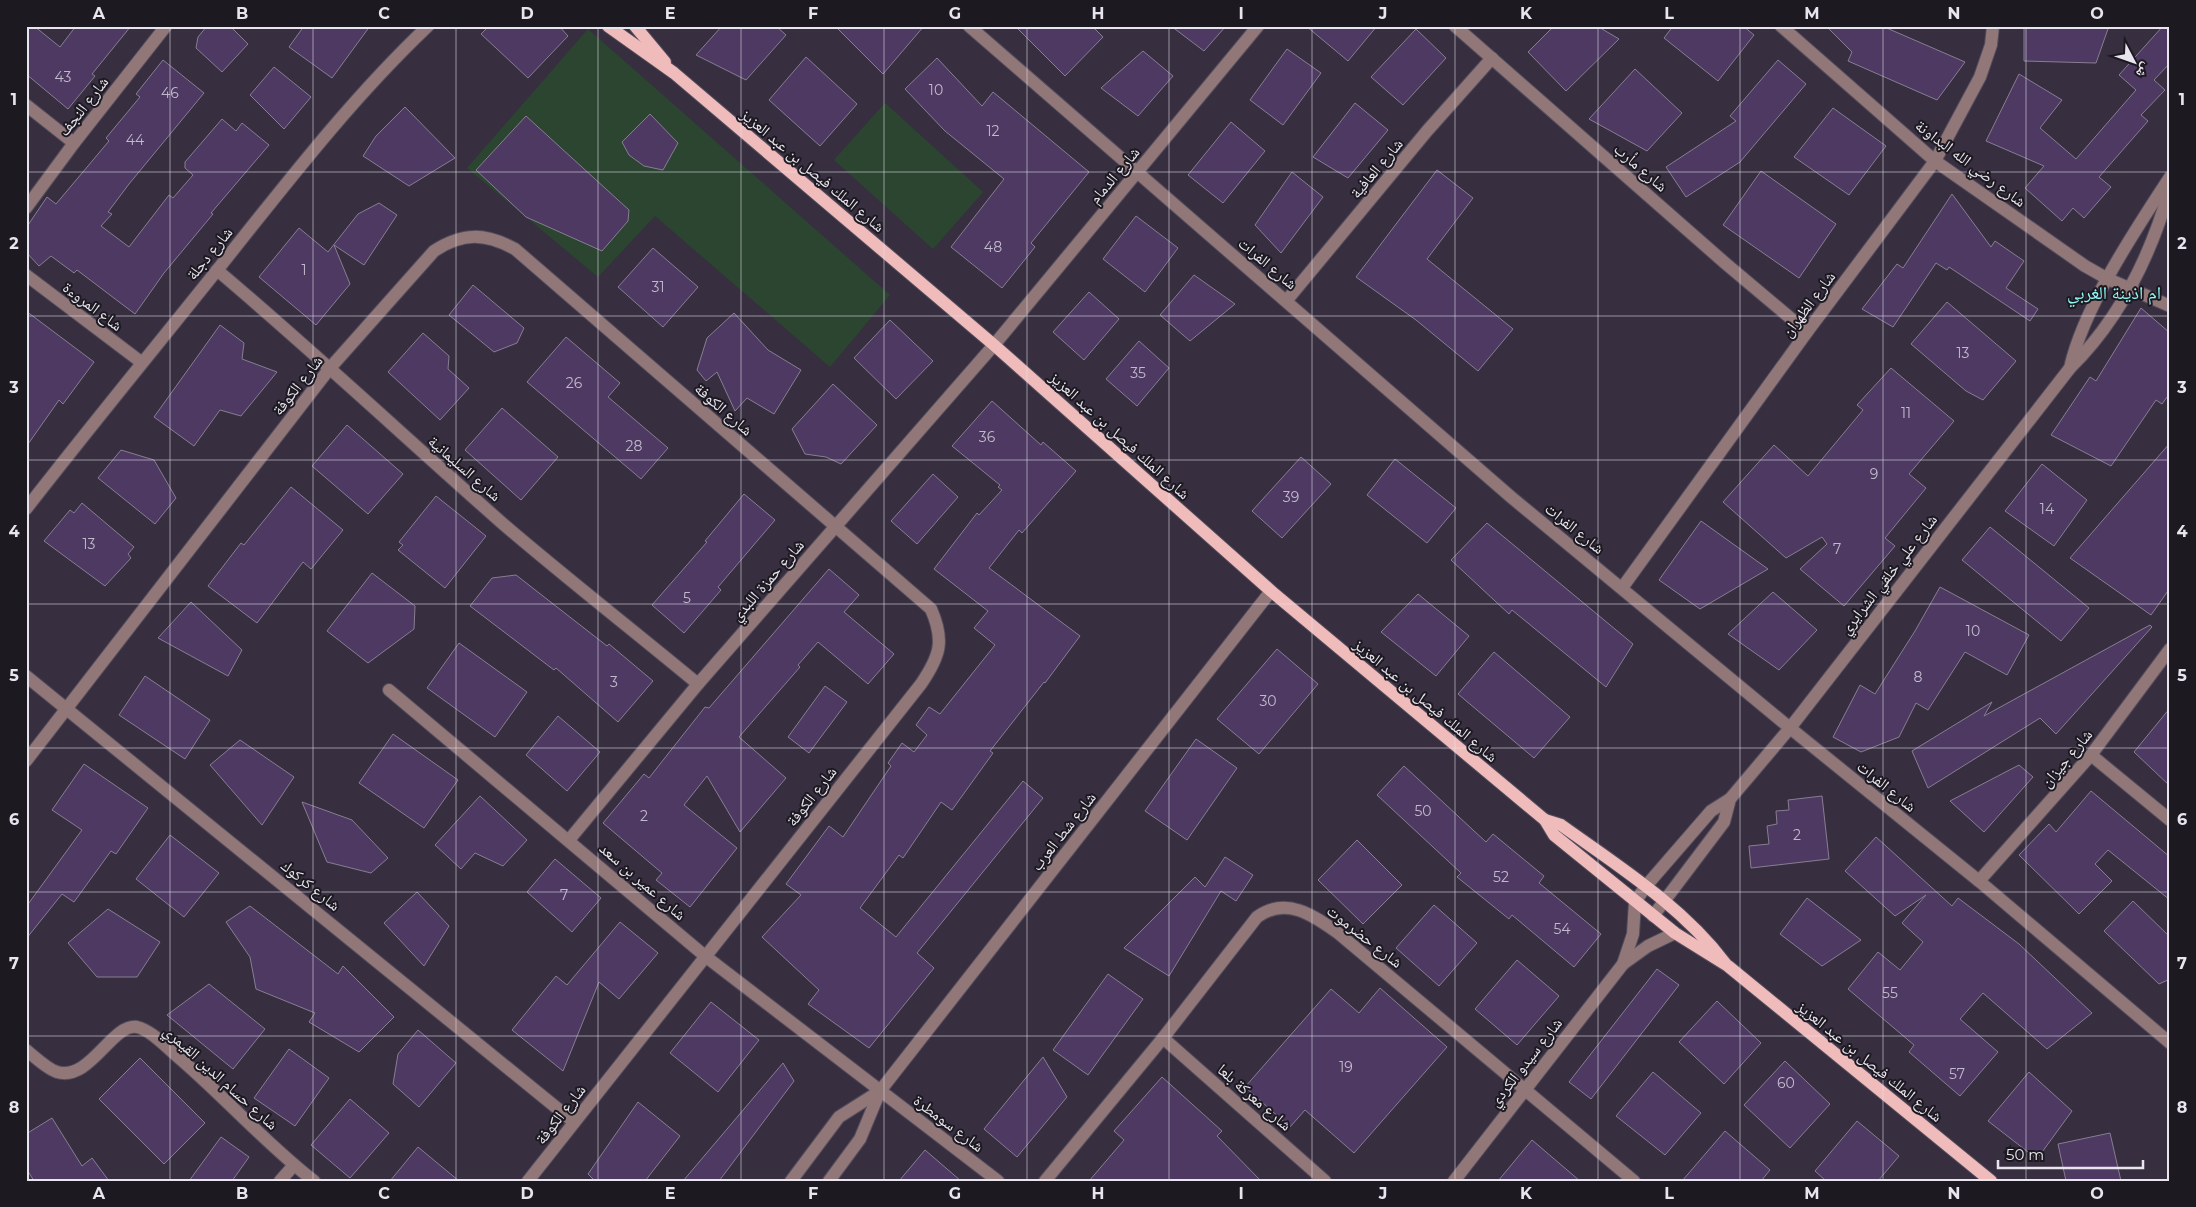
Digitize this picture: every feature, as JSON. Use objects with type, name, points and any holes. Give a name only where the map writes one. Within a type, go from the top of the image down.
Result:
[{"type":"main road","name":"شارع الملك فيصل بن عبد العزيز","points":[[608,26],[674,73],[994,345],[1271,591],[1545,820],[1554,835],[1652,916],[1675,933],[1728,966],[1991,1181]]},
{"type":"main road","name":"شارع الملك فيصل بن عبد العزيز","points":[[635,26],[674,73]]},
{"type":"main road","name":"شارع الملك فيصل بن عبد العزيز","points":[[1545,820],[1561,824],[1646,886],[1712,946],[1728,966]]},
{"type":"street","name":"شارع دجلة","points":[[26,509],[141,362],[333,127],[371,84],[428,26]]},
{"type":"street","name":"شارع الفرات","points":[[969,26],[1137,173],[1287,300],[1511,497],[1790,728],[1979,881],[2170,1043]]},
{"type":"street","name":"شارع الدمام","points":[[994,345],[1258,26]]},
{"type":"street","name":"شارع مأرب","points":[[1455,26],[1725,263],[1807,332]]},
{"type":"street","name":"شارع رضي الله البداونة","points":[[1782,26],[1935,161],[2056,246],[2108,279],[2170,306]]},
{"type":"street","name":"شارع الظهران","points":[[1622,588],[1807,332],[1935,161],[1980,77],[1991,45],[1993,26]]},
{"type":"street","name":"شارع النجف","points":[[26,208],[163,28]]},
{"type":"street","name":"شارع العافية","points":[[1287,300],[1427,131],[1492,58]]},
{"type":"street","points":[[26,104],[74,144]]},
{"type":"street","name":"شارع علي خلقي الشرايري","points":[[2070,368],[2075,346],[2108,279],[2170,177]]},
{"type":"street","name":"شارع علي خلقي الشرايري","points":[[1635,902],[1646,886],[1710,811],[1730,799],[1790,728],[2070,368],[2097,338],[2130,289],[2155,238],[2170,188]]},
{"type":"street","name":"شارع الكوفة","points":[[26,761],[330,368],[434,252],[446,243],[462,238],[484,237],[497,239],[515,249],[931,609],[939,626],[940,643],[933,666],[921,684],[528,1181]]},
{"type":"street","name":"شارع السليمانية","points":[[217,270],[330,368],[505,525],[698,684]]},
{"type":"street","name":"شاع المروءة","points":[[26,275],[141,362]]},
{"type":"street","name":"شارع حمزة اللبدي","points":[[570,840],[698,684],[994,345]]},
{"type":"street","name":"شارع شط العرب","points":[[829,1181],[860,1139],[880,1091],[1271,591]]},
{"type":"street","name":"شارع جيزان","points":[[1979,881],[2091,755],[2170,649]]},
{"type":"street","name":"شارع كركوك","points":[[26,676],[574,1122]]},
{"type":"street","name":"شارع عمير بن سعد","points":[[389,690],[570,840],[705,956],[880,1091]]},
{"type":"street","points":[[2091,755],[2170,820]]},
{"type":"street","name":"شارع علي خلقي الشرايري","points":[[1652,916],[1724,822],[1730,799]]},
{"type":"street","name":"شارع سيدو الكردي","points":[[1623,964],[1632,934],[1635,902]]},
{"type":"street","name":"شارع حضرموت","points":[[1045,1181],[1163,1038],[1257,917],[1272,909],[1291,908],[1317,918],[1338,933],[1634,1181]]},
{"type":"street","name":"شارع سيدو الكردي","points":[[1454,1181],[1623,964],[1648,946],[1675,933]]},
{"type":"street","name":"شارع حسام الدين القيمري","points":[[26,1050],[58,1072],[71,1072],[84,1066],[128,1028],[138,1027],[157,1039],[191,1068],[314,1181]]},
{"type":"street","name":"شارع معركة بلعا","points":[[1163,1038],[1325,1181]]},
{"type":"street","name":"شارع شط العرب","points":[[791,1181],[839,1117],[880,1091]]},
{"type":"street","name":"شارع سومطرة","points":[[880,1091],[998,1181]]},
{"type":"street","points":[[280,1181],[294,1164]]},
{"type":"green space","points":[[588,29],[890,295],[830,367],[655,216],[598,277],[467,168]]},
{"type":"green space","points":[[885,103],[983,192],[933,249],[834,160]]},
{"type":"building","points":[[26,26],[34,26],[60,47],[76,26],[131,26],[92,74],[95,76],[68,109],[26,74]]},
{"type":"building","points":[[207,26],[230,26],[248,44],[222,72],[196,48],[198,37]]},
{"type":"building","points":[[304,26],[370,26],[332,78],[289,47]]},
{"type":"building","points":[[489,26],[559,26],[568,36],[528,78],[481,34]]},
{"type":"building","points":[[722,26],[776,26],[786,35],[746,80],[696,55]]},
{"type":"building","points":[[835,26],[924,26],[883,74]]},
{"type":"building","points":[[1015,26],[1092,26],[1103,37],[1065,76]]},
{"type":"building","points":[[1171,26],[1226,26],[1204,51]]},
{"type":"building","points":[[1306,26],[1377,26],[1348,61]]},
{"type":"building","points":[[1554,26],[1597,26],[1619,39],[1566,91],[1528,52]]},
{"type":"building","points":[[1673,26],[1743,26],[1754,35],[1718,81],[1664,38]]},
{"type":"building","points":[[1826,26],[1882,26],[1965,62],[1937,100],[1848,61],[1852,52]]},
{"type":"building","points":[[2024,26],[2109,26],[2096,63],[2024,61]]},
{"type":"building","points":[[2163,26],[2170,26],[2170,63],[2154,80],[2165,90],[2141,115],[2148,121],[2099,177],[2111,187],[2084,218],[2073,208],[2062,221],[2025,188],[2044,166],[1986,141],[2019,74],[2062,100],[2040,128],[2076,159],[2136,90],[2119,75]]},
{"type":"building","points":[[1416,29],[1446,58],[1403,105],[1371,77]]},
{"type":"building","points":[[1287,49],[1321,73],[1283,125],[1250,100]]},
{"type":"building","points":[[1143,51],[1173,76],[1138,116],[1101,88]]},
{"type":"building","points":[[806,57],[857,104],[820,146],[769,100]]},
{"type":"building","points":[[937,58],[982,106],[993,92],[1089,172],[1031,243],[1035,247],[1002,288],[951,247],[1004,179],[945,131],[905,89]]},
{"type":"building","points":[[163,60],[204,93],[129,184],[108,212],[112,214],[101,226],[129,247],[169,195],[173,198],[193,175],[185,168],[185,162],[222,119],[236,131],[242,123],[269,145],[211,213],[213,214],[164,273],[135,314],[77,270],[74,273],[51,256],[39,266],[26,252],[26,228],[47,197],[56,204],[109,141],[106,138],[140,97],[136,94]]},
{"type":"building","points":[[1778,60],[1806,84],[1740,162],[1686,197],[1666,167],[1736,121],[1730,116]]},
{"type":"building","points":[[274,67],[311,97],[284,129],[250,95]]},
{"type":"building","points":[[1635,69],[1682,113],[1647,151],[1589,119]]},
{"type":"building","points":[[1355,103],[1388,130],[1348,178],[1313,157]]},
{"type":"building","points":[[405,107],[455,158],[409,186],[363,156],[376,136]]},
{"type":"building","points":[[1833,108],[1886,146],[1849,195],[1794,157]]},
{"type":"building","points":[[650,114],[678,143],[663,170],[644,166],[629,155],[622,142]]},
{"type":"building","points":[[526,116],[629,210],[628,221],[602,251],[526,217],[476,170]]},
{"type":"building","points":[[1231,122],[1265,151],[1223,203],[1188,175]]},
{"type":"building","points":[[1437,170],[1473,198],[1427,259],[1513,329],[1478,371],[1416,320],[1356,277]]},
{"type":"building","points":[[1761,171],[1836,224],[1799,278],[1723,225]]},
{"type":"building","points":[[1292,172],[1323,197],[1281,253],[1255,225]]},
{"type":"building","points":[[1952,194],[1991,247],[1995,241],[2024,261],[2006,288],[2038,309],[2030,321],[1949,267],[1947,270],[1936,263],[1893,327],[1862,309],[1897,264],[1903,268]]},
{"type":"building","points":[[379,203],[397,215],[364,265],[334,245],[350,284],[316,325],[259,277],[299,228],[328,252],[358,214]]},
{"type":"building","points":[[1136,216],[1178,248],[1145,292],[1103,259]]},
{"type":"building","points":[[653,248],[698,287],[663,327],[618,287]]},
{"type":"building","points":[[1194,275],[1235,304],[1190,341],[1160,315]]},
{"type":"building","points":[[473,285],[524,328],[517,343],[494,352],[449,315]]},
{"type":"building","points":[[1089,292],[1119,319],[1084,360],[1053,332]]},
{"type":"building","points":[[1947,302],[2016,361],[1983,400],[1966,391],[1911,344]]},
{"type":"building","points":[[2141,308],[2170,333],[2170,393],[2162,404],[2156,400],[2111,466],[2051,435],[2090,377],[2096,381]]},
{"type":"building","points":[[26,311],[94,362],[63,404],[59,400],[26,447]]},
{"type":"building","points":[[734,313],[768,350],[801,370],[774,414],[747,398],[735,411],[717,372],[706,381],[697,370],[707,338]]},
{"type":"building","points":[[890,320],[933,361],[896,399],[854,358]]},
{"type":"building","points":[[220,325],[244,343],[242,359],[277,372],[241,416],[220,410],[194,446],[154,417]]},
{"type":"building","points":[[423,333],[449,356],[448,369],[469,388],[440,420],[388,372]]},
{"type":"building","points":[[566,337],[620,383],[608,397],[668,448],[641,479],[527,382]]},
{"type":"building","points":[[1139,341],[1169,368],[1137,406],[1106,379]]},
{"type":"building","points":[[1891,368],[1954,421],[1909,474],[1926,488],[1885,538],[1895,546],[1844,606],[1800,569],[1827,544],[1822,537],[1786,558],[1723,502],[1774,445],[1808,476],[1863,410],[1857,405]]},
{"type":"building","points":[[833,384],[877,425],[841,464],[826,457],[805,454],[792,429]]},
{"type":"building","points":[[992,401],[1041,445],[1043,442],[1076,471],[1022,533],[1019,530],[989,568],[1080,636],[990,751],[993,753],[952,810],[941,802],[903,858],[899,855],[860,908],[896,937],[1023,781],[1043,798],[917,953],[934,968],[869,1048],[808,1004],[819,990],[762,937],[801,895],[786,884],[829,826],[843,837],[891,766],[888,763],[902,743],[914,752],[927,735],[916,725],[929,707],[940,714],[995,645],[974,628],[988,611],[934,569],[977,513],[979,515],[1002,490],[998,487],[1000,485],[952,446]]},
{"type":"building","points":[[502,408],[558,457],[521,500],[465,450]]},
{"type":"building","points":[[347,425],[403,474],[368,514],[312,466]]},
{"type":"building","points":[[2170,443],[2170,588],[2151,615],[2070,558]]},
{"type":"building","points":[[121,450],[154,460],[176,498],[155,524],[98,478]]},
{"type":"building","points":[[1301,457],[1331,484],[1282,538],[1252,511]]},
{"type":"building","points":[[1395,459],[1456,508],[1427,543],[1367,495]]},
{"type":"building","points":[[2042,464],[2087,500],[2054,546],[2005,511]]},
{"type":"building","points":[[933,474],[958,497],[917,544],[891,521]]},
{"type":"building","points":[[291,487],[343,530],[311,569],[303,562],[257,623],[208,586],[241,543],[244,545]]},
{"type":"building","points":[[744,494],[775,520],[718,587],[721,590],[684,633],[652,605],[707,542],[705,541]]},
{"type":"building","points":[[436,496],[486,536],[445,588],[398,550],[403,545],[399,542]]},
{"type":"building","points":[[82,503],[134,547],[128,554],[131,558],[105,586],[44,541],[70,510],[74,513]]},
{"type":"building","points":[[1701,521],[1768,569],[1700,609],[1659,580]]},
{"type":"building","points":[[1487,523],[1633,644],[1606,687],[1512,610],[1509,614],[1451,560]]},
{"type":"building","points":[[1990,527],[2089,608],[2061,641],[1962,560]]},
{"type":"building","points":[[829,569],[859,595],[844,612],[894,654],[868,684],[818,642],[798,665],[800,667],[739,737],[786,778],[740,832],[707,776],[684,805],[737,848],[690,907],[656,880],[662,873],[603,823],[644,774],[649,778],[705,707],[709,708]]},
{"type":"building","points":[[372,573],[415,606],[414,629],[368,663],[327,631]]},
{"type":"building","points":[[516,575],[607,646],[609,644],[653,681],[618,722],[556,668],[554,670],[470,606],[492,578]]},
{"type":"building","points":[[1940,587],[2029,635],[2007,675],[1965,652],[1928,710],[1916,703],[1899,737],[1861,752],[1833,737],[1860,685],[1875,694]]},
{"type":"building","points":[[1773,592],[1817,630],[1779,670],[1728,634]]},
{"type":"building","points":[[1418,594],[1469,636],[1436,676],[1381,632]]},
{"type":"building","points":[[191,602],[242,650],[228,676],[158,638]]},
{"type":"building","points":[[2150,625],[2152,627],[2056,734],[2040,718],[1928,788],[1912,751],[1992,702],[1984,716]]},
{"type":"building","points":[[459,643],[527,692],[495,737],[427,688]]},
{"type":"building","points":[[1277,649],[1318,684],[1259,754],[1217,719]]},
{"type":"building","points":[[1494,652],[1570,717],[1534,758],[1458,694]]},
{"type":"building","points":[[145,676],[210,720],[185,759],[119,715]]},
{"type":"building","points":[[825,686],[847,702],[809,753],[788,737]]},
{"type":"building","points":[[2170,708],[2170,786],[2134,752]]},
{"type":"building","points":[[558,716],[600,752],[567,791],[526,755]]},
{"type":"building","points":[[393,734],[458,780],[424,828],[359,783]]},
{"type":"building","points":[[1196,739],[1237,768],[1187,840],[1145,811]]},
{"type":"building","points":[[240,740],[294,777],[262,825],[210,765]]},
{"type":"building","points":[[84,764],[148,808],[116,854],[111,851],[74,902],[62,894],[26,939],[26,907],[82,830],[52,810]]},
{"type":"building","points":[[2019,765],[2033,777],[1984,832],[1950,801]]},
{"type":"building","points":[[1404,766],[1486,842],[1493,834],[1544,876],[1539,883],[1601,934],[1574,967],[1512,915],[1509,919],[1457,877],[1461,873],[1377,795]]},
{"type":"building","points":[[2091,791],[2170,857],[2170,900],[2108,850],[2095,864],[2112,881],[2079,914],[2019,855],[2049,824],[2056,832]]},
{"type":"building","points":[[480,796],[527,840],[503,866],[475,853],[461,869],[435,845]]},
{"type":"building","points":[[1822,796],[1829,859],[1751,868],[1749,846],[1769,844],[1767,826],[1777,824],[1776,811],[1789,810],[1788,800]]},
{"type":"building","points":[[302,802],[352,820],[388,858],[371,873],[327,862]]},
{"type":"building","points":[[170,835],[219,873],[184,917],[136,879]]},
{"type":"building","points":[[1876,837],[1952,906],[1958,898],[2019,944],[2092,1013],[2047,1049],[1983,993],[1960,1019],[1998,1052],[1960,1096],[1909,1052],[1914,1045],[1848,989],[1878,952],[1900,970],[1923,942],[1902,923],[1926,895],[1895,916],[1845,871]]},
{"type":"building","points":[[1357,840],[1402,885],[1363,924],[1318,880]]},
{"type":"building","points":[[1225,857],[1253,875],[1236,901],[1221,891],[1169,976],[1124,948],[1195,877],[1205,887]]},
{"type":"building","points":[[555,859],[601,898],[572,932],[527,892]]},
{"type":"building","points":[[417,892],[449,926],[424,966],[384,923]]},
{"type":"building","points":[[1807,898],[1861,940],[1822,966],[1780,934]]},
{"type":"building","points":[[2133,901],[2170,937],[2170,979],[2159,984],[2104,931]]},
{"type":"building","points":[[1434,905],[1477,943],[1439,986],[1396,948]]},
{"type":"building","points":[[250,906],[338,974],[343,966],[394,1017],[359,1052],[309,1022],[315,1013],[256,989],[250,957],[226,922]]},
{"type":"building","points":[[108,909],[160,942],[137,977],[97,977],[68,943]]},
{"type":"building","points":[[620,922],[658,953],[619,999],[599,982],[563,1071],[512,1030],[556,976],[567,985]]},
{"type":"building","points":[[1517,960],[1559,996],[1517,1045],[1475,1009]]},
{"type":"building","points":[[1657,969],[1679,985],[1591,1099],[1569,1082]]},
{"type":"building","points":[[1108,974],[1143,999],[1088,1075],[1053,1050]]},
{"type":"building","points":[[209,984],[265,1029],[233,1069],[167,1015]]},
{"type":"building","points":[[1380,988],[1447,1047],[1354,1153],[1305,1110],[1290,1127],[1245,1087],[1331,989],[1359,1013]]},
{"type":"building","points":[[1717,1001],[1761,1043],[1724,1084],[1679,1042]]},
{"type":"building","points":[[711,1002],[759,1040],[718,1092],[670,1053]]},
{"type":"building","points":[[418,1030],[456,1063],[419,1107],[393,1084],[398,1054]]},
{"type":"building","points":[[289,1049],[329,1078],[295,1126],[254,1098]]},
{"type":"building","points":[[1043,1057],[1067,1097],[1017,1157],[984,1129]]},
{"type":"building","points":[[140,1058],[205,1123],[164,1164],[99,1099]]},
{"type":"building","points":[[1785,1061],[1830,1104],[1790,1148],[1744,1105]]},
{"type":"building","points":[[783,1063],[794,1081],[719,1181],[683,1181]]},
{"type":"building","points":[[1653,1072],[1701,1113],[1665,1155],[1616,1116]]},
{"type":"building","points":[[2029,1072],[2072,1111],[2037,1159],[1988,1121]]},
{"type":"building","points":[[1162,1077],[1222,1131],[1217,1136],[1261,1181],[1089,1181],[1124,1140],[1114,1131]]},
{"type":"building","points":[[350,1099],[389,1133],[350,1178],[311,1145]]},
{"type":"building","points":[[638,1102],[680,1136],[645,1181],[595,1181],[588,1174]]},
{"type":"building","points":[[52,1118],[82,1166],[92,1158],[109,1181],[34,1181],[26,1168],[26,1134]]},
{"type":"building","points":[[1857,1121],[1899,1156],[1878,1181],[1826,1181],[1815,1171]]},
{"type":"building","points":[[1725,1131],[1770,1170],[1761,1181],[1682,1181]]},
{"type":"building","points":[[2110,1133],[2121,1181],[2066,1181],[2058,1144]]},
{"type":"building","points":[[221,1137],[249,1157],[232,1181],[189,1181]]},
{"type":"building","points":[[1532,1140],[1580,1181],[1498,1181]]},
{"type":"building","points":[[418,1147],[459,1181],[390,1181]]},
{"type":"building","points":[[925,1150],[961,1181],[899,1181]]},
{"type":"district","name":"ام اذينة الغربي","points":[[2114,293]]}]
